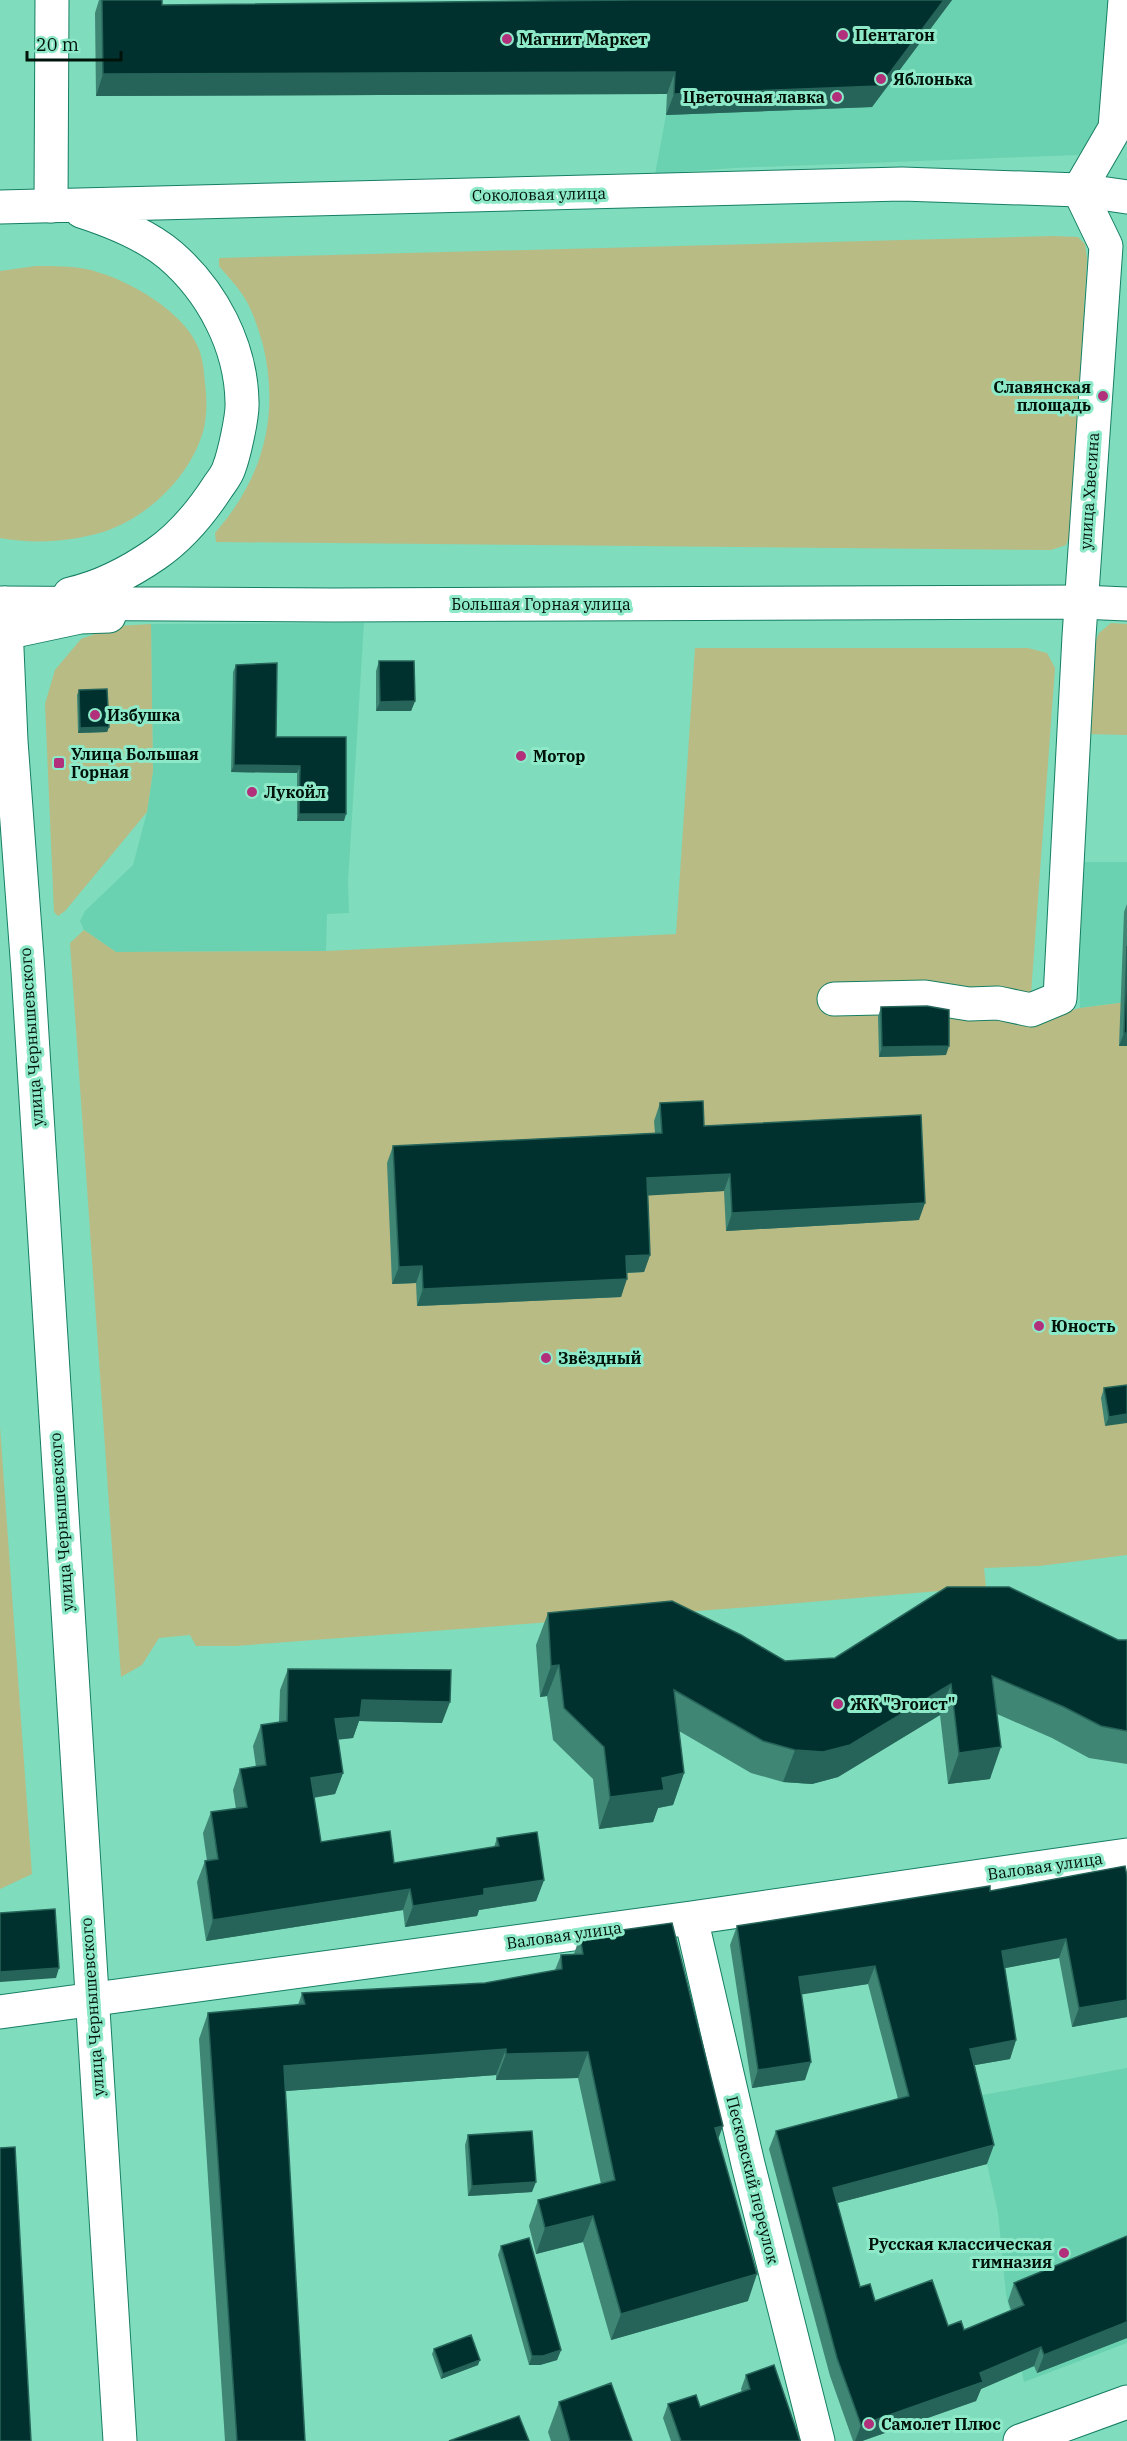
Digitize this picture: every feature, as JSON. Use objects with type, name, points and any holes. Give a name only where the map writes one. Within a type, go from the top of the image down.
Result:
[{"type":"main road","points":[[51,206],[52,0]]},
{"type":"main road","points":[[1125,0],[1115,128],[1079,190],[1127,197]]},
{"type":"main road","name":"Соколовая улица","points":[[0,207],[902,184],[1079,190]]},
{"type":"main road","name":"улица Хвесина","points":[[834,999],[925,997],[969,1004],[998,1004],[1030,1010],[1060,998],[1081,610],[1106,246],[1079,190]]},
{"type":"main road","points":[[0,218],[51,206],[81,211],[146,238],[170,255],[194,280],[217,310],[234,354],[242,403],[229,470],[201,513],[172,542],[141,565],[112,581],[73,594],[2,610]]},
{"type":"main road","name":"Большая Горная улица","points":[[2,610],[358,604],[1081,610]]},
{"type":"main road","points":[[1081,610],[1127,604]]},
{"type":"main road","name":"улица Чернышевского","points":[[2,610],[28,971],[120,2441]]},
{"type":"main road","points":[[1081,610],[1127,618]]},
{"type":"main road","name":"Валовая улица","points":[[0,2012],[691,1918],[1127,1855]]},
{"type":"main road","name":"Песковский переулок","points":[[691,1918],[748,2164],[818,2441]]},
{"type":"main road","points":[[1020,2441],[1127,2402]]},
{"type":"shaded area","points":[[786,0],[1109,0],[1097,144],[1078,155],[734,168],[655,174],[666,115],[667,94]]},
{"type":"shaded area","points":[[1078,237],[1085,244],[1087,259],[1071,532],[1066,545],[1051,550],[216,542],[215,533],[232,512],[256,468],[268,421],[269,397],[268,371],[256,323],[244,297],[219,266],[219,258]]},
{"type":"shaded area","points":[[36,266],[74,267],[101,273],[134,287],[166,308],[180,320],[198,347],[203,365],[206,394],[205,422],[198,445],[190,462],[166,492],[152,505],[120,525],[78,538],[52,541],[0,538],[0,271]]},
{"type":"shaded area","name":"Лукойл","points":[[364,623],[348,882],[349,913],[327,914],[326,951],[116,952],[84,930],[80,921],[85,911],[133,865],[147,812],[153,771],[151,624]]},
{"type":"shaded area","points":[[1111,623],[1127,624],[1127,735],[1087,734],[1092,650],[1099,633]]},
{"type":"shaded area","points":[[151,624],[153,771],[147,812],[65,911],[58,916],[54,912],[45,704],[55,670],[81,639],[118,626]]},
{"type":"shaded area","points":[[695,648],[1028,648],[1047,653],[1055,668],[1029,1021],[1080,1008],[1127,1002],[1127,1555],[1039,1566],[984,1568],[986,1587],[235,1646],[196,1646],[190,1635],[159,1638],[142,1665],[121,1677],[70,943],[84,930],[116,952],[326,951],[676,934]]},
{"type":"shaded area","points":[[1079,862],[1127,862],[1127,1002],[1080,1008]]},
{"type":"shaded area","points":[[0,1427],[32,1874],[0,1889]]},
{"type":"shaded area","name":"Русская классическая гимназия","points":[[1127,2068],[1127,2343],[1024,2382],[1006,2294],[998,2213],[972,2097]]},
{"type":"building","points":[[102,0],[162,0],[162,5],[633,0],[944,0],[880,86],[674,94],[675,72],[103,74]]},
{"type":"building","points":[[379,661],[414,661],[415,701],[380,702]]},
{"type":"building","points":[[277,663],[276,737],[346,737],[346,814],[299,814],[300,766],[234,765],[236,665]]},
{"type":"building","points":[[107,689],[109,727],[80,728],[79,690]]},
{"type":"building","points":[[1127,946],[1127,1033],[1124,1033]]},
{"type":"building","points":[[927,1006],[949,1010],[949,1046],[882,1047],[881,1007]]},
{"type":"building","points":[[703,1101],[704,1126],[921,1115],[925,1203],[732,1213],[730,1174],[647,1178],[650,1255],[626,1256],[627,1279],[423,1289],[422,1266],[399,1267],[393,1146],[662,1133],[660,1103]]},
{"type":"building","points":[[1127,1385],[1127,1414],[1109,1417],[1104,1388]]},
{"type":"building","points":[[947,1587],[1009,1587],[1118,1640],[1127,1640],[1127,1731],[1101,1726],[1064,1707],[992,1676],[1001,1747],[959,1753],[951,1684],[850,1745],[823,1752],[795,1750],[763,1741],[674,1690],[684,1773],[662,1778],[664,1790],[610,1797],[604,1747],[564,1708],[559,1665],[551,1666],[548,1613],[672,1601],[741,1635],[785,1661],[835,1658]]},
{"type":"building","points":[[288,1669],[451,1670],[450,1702],[362,1700],[360,1717],[335,1719],[343,1773],[311,1778],[321,1842],[390,1831],[394,1863],[499,1846],[497,1838],[537,1832],[544,1880],[484,1889],[484,1895],[413,1906],[410,1889],[213,1920],[205,1861],[218,1859],[211,1812],[247,1807],[240,1769],[266,1765],[261,1725],[287,1721]]},
{"type":"building","points":[[1125,1866],[1127,1876],[1127,2000],[1079,2008],[1066,1939],[1002,1951],[1016,2040],[970,2049],[994,2145],[833,2188],[860,2287],[870,2284],[875,2301],[932,2280],[948,2326],[961,2321],[964,2330],[1024,2305],[1014,2283],[1127,2236],[1127,2322],[1044,2355],[1041,2347],[980,2373],[983,2382],[861,2425],[837,2358],[776,2131],[909,2096],[875,1966],[799,1977],[811,2062],[758,2070],[737,1926],[990,1886],[990,1891]]},
{"type":"building","points":[[55,1909],[59,1968],[0,1972],[0,1913]]},
{"type":"building","points":[[672,1923],[723,2126],[715,2128],[757,2274],[621,2314],[593,2216],[545,2228],[538,2200],[615,2180],[588,2052],[506,2054],[506,2049],[284,2066],[305,2441],[237,2441],[208,2013],[305,2004],[302,1993],[485,1983],[562,1969],[561,1955],[583,1954],[580,1936]]},
{"type":"building","points":[[532,2131],[536,2182],[472,2186],[468,2135]]},
{"type":"building","points":[[15,2147],[31,2441],[0,2441],[0,2148]]},
{"type":"building","points":[[529,2238],[561,2350],[543,2356],[532,2356],[501,2246]]},
{"type":"building","points":[[471,2335],[480,2360],[443,2374],[434,2349]]},
{"type":"building","points":[[774,2365],[800,2441],[681,2441],[668,2404],[696,2395],[700,2407],[750,2389],[746,2375]]},
{"type":"building","points":[[611,2383],[632,2441],[570,2441],[559,2402]]},
{"type":"building","points":[[519,2416],[529,2441],[449,2441]]},
{"type":"place","name":"Пентагон","points":[[843,35]]},
{"type":"place","name":"Магнит Маркет","points":[[507,39]]},
{"type":"place","name":"Яблонька","points":[[881,79]]},
{"type":"place","name":"Цветочная лавка","points":[[837,97]]},
{"type":"place","name":"Славянская площадь","points":[[1103,396]]},
{"type":"place","name":"Избушка","points":[[95,715]]},
{"type":"place","name":"Мотор","points":[[521,756]]},
{"type":"place","name":"Улица Большая Горная","points":[[59,763]]},
{"type":"place","name":"Лукойл","points":[[252,792]]},
{"type":"place","name":"Юность","points":[[1039,1326]]},
{"type":"place","name":"Звёздный","points":[[546,1358]]},
{"type":"place","name":"ЖК \"Эгоист\"","points":[[838,1704]]},
{"type":"place","name":"Русская классическая гимназия","points":[[1064,2253]]},
{"type":"place","name":"Самолет Плюс","points":[[869,2424]]}]
